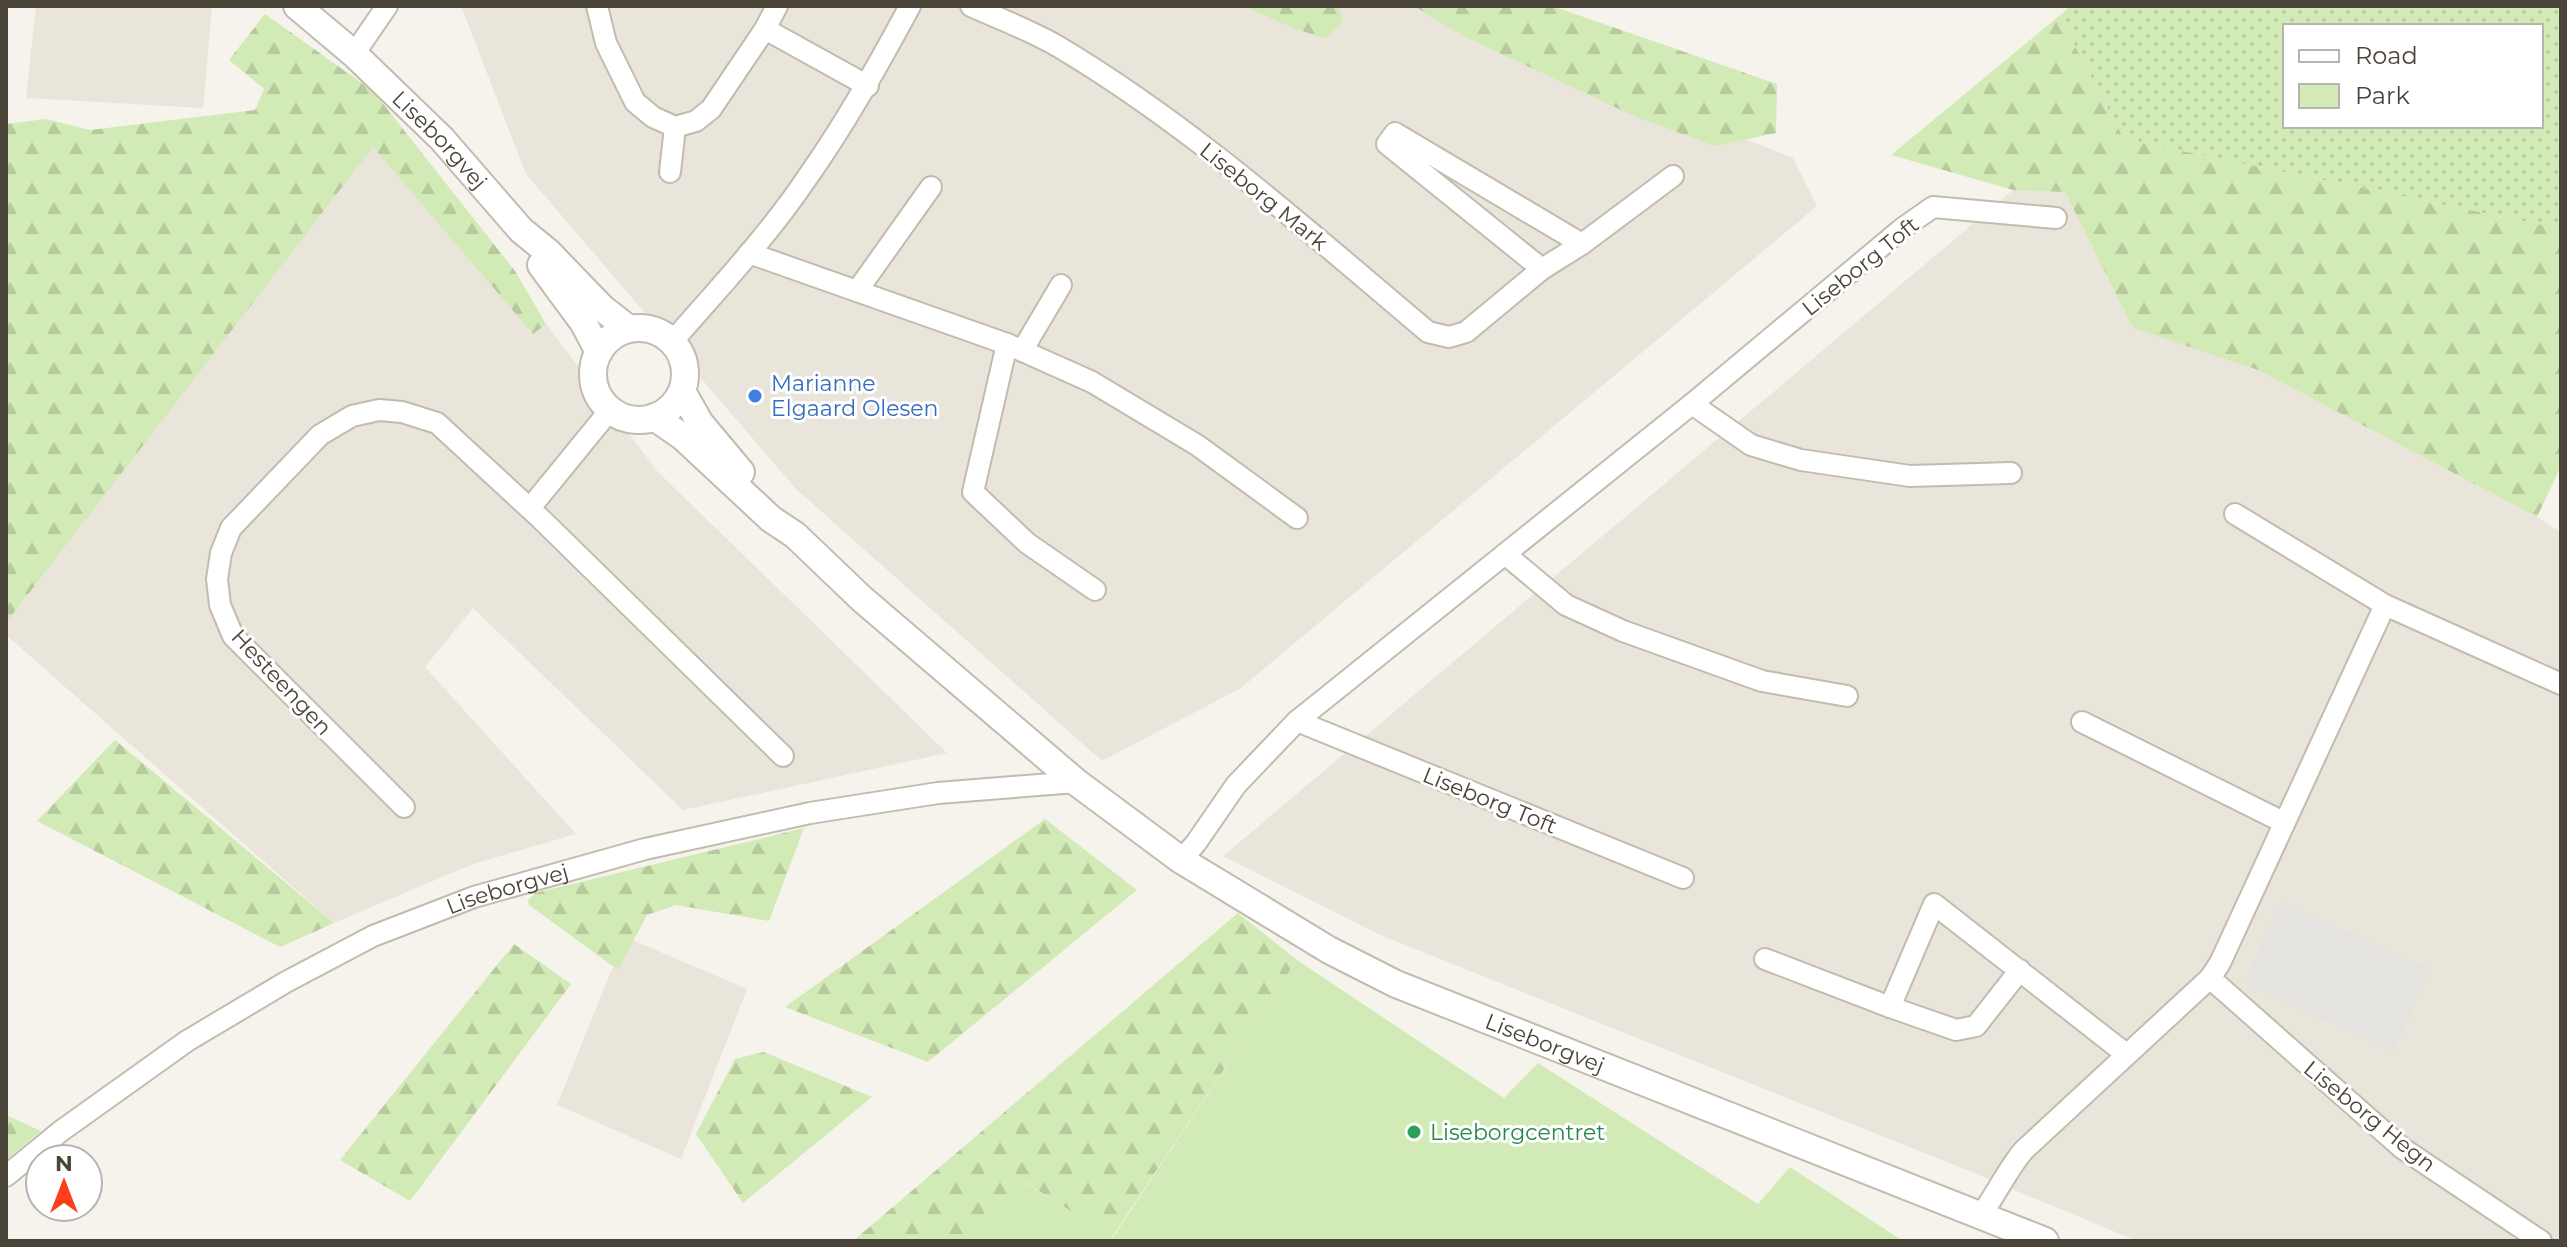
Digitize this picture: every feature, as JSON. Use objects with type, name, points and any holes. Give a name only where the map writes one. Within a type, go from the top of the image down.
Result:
[{"type":"street","name":"Liseborgvej","points":[[297,6],[354,54],[442,139],[521,230],[548,252],[602,308],[629,329]]},
{"type":"street","points":[[354,54],[387,6]]},
{"type":"street","points":[[597,6],[606,43],[635,102],[653,117],[675,127],[696,121],[711,109],[777,6]]},
{"type":"street","points":[[672,342],[749,253],[808,178],[868,86],[910,6]]},
{"type":"street","name":"Liseborg Mark","points":[[971,6],[1056,45],[1150,104],[1239,172],[1428,332],[1449,337],[1466,332],[1542,269],[1582,244],[1673,176]]},
{"type":"street","points":[[765,29],[868,86]]},
{"type":"street","points":[[670,172],[675,127]]},
{"type":"street","points":[[1542,269],[1387,144],[1395,133],[1582,244]]},
{"type":"street","points":[[857,291],[931,187]]},
{"type":"street","name":"Liseborg Toft","points":[[1181,860],[1236,785],[1297,721],[1692,404],[1903,228],[1933,207],[2056,218]]},
{"type":"street","name":"Liseborgvej","points":[[521,230],[537,260],[583,322],[599,352]]},
{"type":"street","points":[[749,253],[1014,348],[1092,382],[1197,445],[1297,518]]},
{"type":"street","points":[[1061,285],[1014,348],[973,492],[1027,543],[1095,590]]},
{"type":"street","points":[[644,328],[659,332],[672,342],[680,352],[685,378],[675,402],[654,417],[639,420],[610,410],[600,398],[594,383],[594,367],[599,352],[617,333],[629,329],[644,328]]},
{"type":"street","name":"Liseborgvej","points":[[682,391],[700,423],[778,511],[795,535]]},
{"type":"street","points":[[1692,404],[1751,445],[1801,460],[1910,476],[2011,473]]},
{"type":"street","name":"Hesteengen","points":[[404,807],[233,636],[220,605],[217,579],[221,553],[231,528],[320,435],[352,416],[379,410],[402,412],[437,423],[530,508],[783,756]]},
{"type":"street","points":[[530,508],[610,410]]},
{"type":"street","name":"Liseborgvej","points":[[654,417],[683,437],[771,519],[795,535],[862,599],[1076,782],[1181,860],[1329,950],[1396,984],[2045,1241]]},
{"type":"street","points":[[2235,514],[2385,605],[2561,684]]},
{"type":"street","points":[[1505,554],[1566,605],[1623,631],[1762,681],[1847,696]]},
{"type":"street","points":[[1981,1215],[2009,1168],[2024,1150],[2210,978],[2220,963],[2385,605]]},
{"type":"street","name":"Liseborg Toft","points":[[1297,721],[1683,878]]},
{"type":"street","points":[[2082,722],[2283,822]]},
{"type":"street","name":"Liseborgvej","points":[[6,1176],[61,1131],[187,1041],[286,982],[373,936],[474,897],[645,849],[810,813],[938,793],[1076,782]]},
{"type":"street","points":[[1890,1007],[1934,904],[2126,1054]]},
{"type":"street","points":[[1765,959],[1956,1030],[1976,1026],[2020,970]]},
{"type":"street","name":"Liseborg Hegn","points":[[2210,978],[2402,1148],[2541,1241]]},
{"type":"shaded area","points":[[36,6],[212,6],[203,108],[26,98]]},
{"type":"shaded area","points":[[461,6],[1498,6],[1489,36],[1793,158],[1817,206],[1241,688],[1102,761],[796,489],[526,174]]},
{"type":"shaded area","points":[[373,146],[533,333],[546,324],[658,472],[947,753],[683,810],[473,608],[425,667],[576,834],[473,864],[334,923],[6,635],[6,623]]},
{"type":"shaded area","points":[[2013,190],[2065,192],[2133,328],[2258,370],[2561,532],[2561,1241],[2137,1241],[1378,934],[1223,856]]},
{"type":"shaded area","points":[[2280,902],[2431,969],[2394,1051],[2244,984]]},
{"type":"shaded area","points":[[625,937],[747,989],[681,1159],[557,1105]]},
{"type":"green space","points":[[1243,6],[1338,6],[1343,20],[1327,39]]},
{"type":"green space","points":[[1414,6],[1552,6],[1777,84],[1776,133],[1715,146],[1634,116],[1463,36]]},
{"type":"green space","points":[[2071,6],[2561,6],[2561,229],[2124,139],[2059,16]]},
{"type":"green space","points":[[265,14],[373,91],[515,271],[546,324],[533,334],[373,147],[6,623],[6,124],[46,119],[90,130],[255,110],[264,89],[229,60]]},
{"type":"green space","points":[[2059,16],[2124,139],[2561,229],[2561,466],[2537,517],[2258,370],[2133,328],[2065,192],[2013,190],[1891,155]]},
{"type":"green space","points":[[115,740],[334,923],[280,947],[37,821]]},
{"type":"green space","points":[[1045,819],[1137,890],[928,1062],[785,1007]]},
{"type":"green space","points":[[804,828],[769,921],[676,905],[647,915],[618,970],[529,905],[528,900],[535,893]]},
{"type":"green space","points":[[1238,913],[1297,960],[1112,1237],[1020,1179],[978,1241],[853,1241]]},
{"type":"green space","points":[[514,944],[571,984],[410,1201],[340,1160]]},
{"type":"green space","name":"Liseborgcentret","points":[[1297,960],[1504,1098],[1538,1063],[1758,1204],[1790,1167],[1903,1241],[978,1241],[1019,1179],[1113,1237]]},
{"type":"green space","points":[[764,1052],[872,1097],[743,1203],[696,1134],[735,1059]]},
{"type":"green space","points":[[6,1115],[41,1131],[24,1143],[6,1160]]},
{"type":"place","name":"Marianne Elgaard Olesen","points":[[755,396]]},
{"type":"place","name":"Liseborgcentret","points":[[1414,1132]]}]
